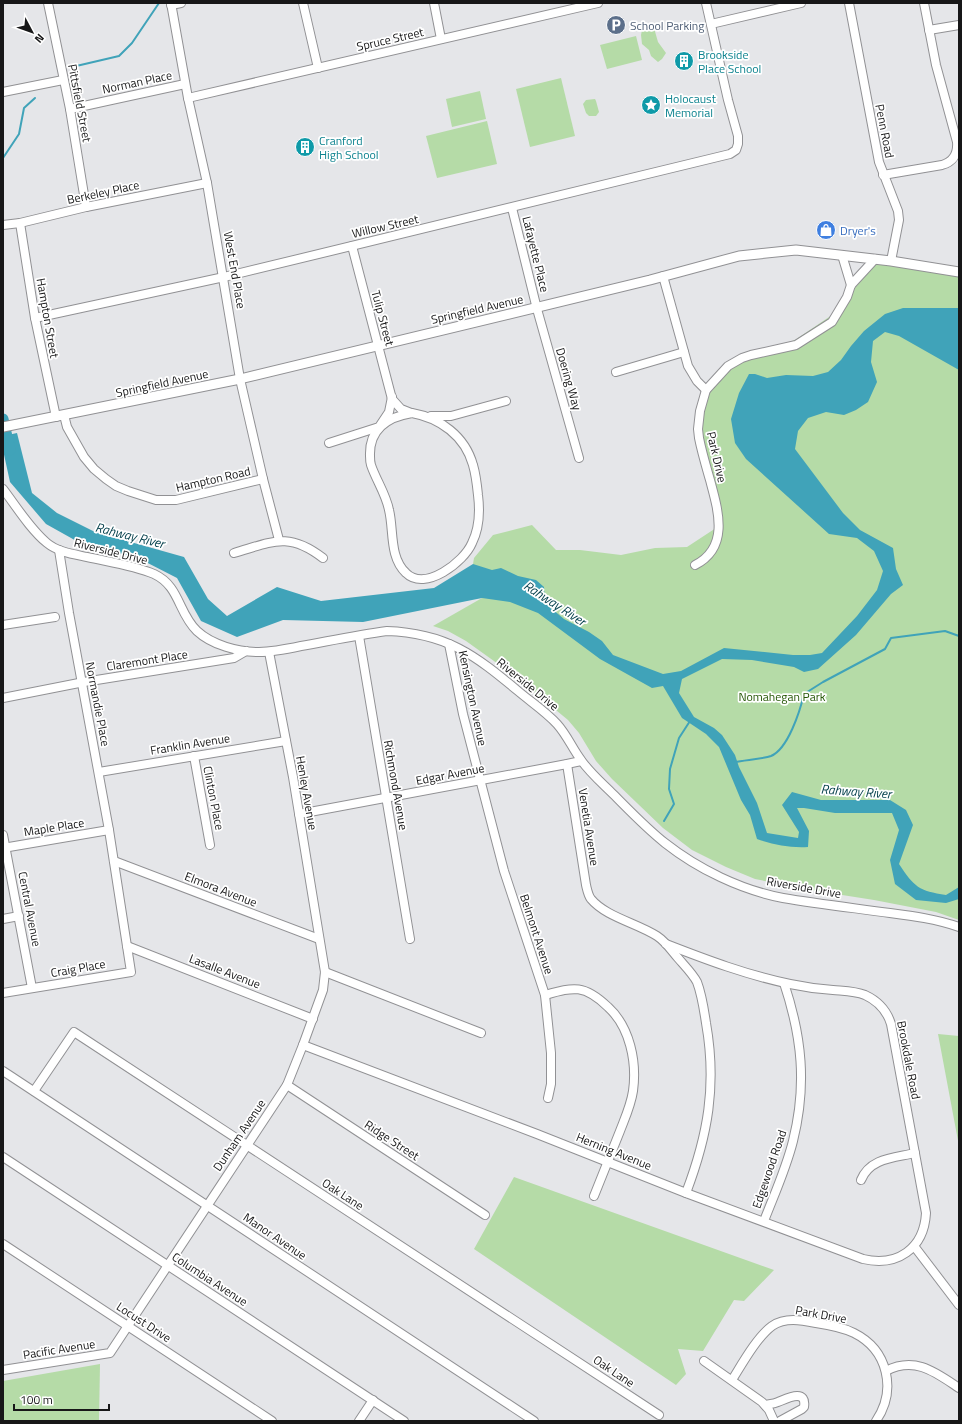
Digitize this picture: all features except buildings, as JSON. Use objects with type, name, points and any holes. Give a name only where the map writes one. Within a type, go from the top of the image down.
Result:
[{"type":"street","name":"Pittsfield Street","points":[[48,3],[70,109],[86,207]]},
{"type":"street","points":[[171,4],[181,3]]},
{"type":"street","points":[[303,3],[318,68]]},
{"type":"street","points":[[434,3],[441,39]]},
{"type":"street","name":"Spruce Street","points":[[188,98],[598,3]]},
{"type":"street","points":[[706,3],[711,24],[801,3]]},
{"type":"street","name":"Penn Road","points":[[849,3],[879,162],[898,211],[899,220],[890,261]]},
{"type":"street","points":[[883,175],[942,165],[950,162],[956,154],[957,142],[936,65],[924,3]]},
{"type":"street","name":"West End Place","points":[[171,4],[185,84],[207,182],[240,379],[279,540]]},
{"type":"street","name":"Willow Street","points":[[35,318],[224,277],[730,154],[737,148],[738,136],[711,24]]},
{"type":"street","points":[[929,30],[959,25]]},
{"type":"street","points":[[3,92],[63,80]]},
{"type":"street","name":"Norman Place","points":[[70,109],[185,84]]},
{"type":"street","name":"Berkeley Place","points":[[3,225],[20,223],[86,207],[207,182]]},
{"type":"street","name":"Lafayette Place","points":[[512,208],[536,307]]},
{"type":"street","name":"Hampton Street","points":[[20,223],[35,318],[60,416]]},
{"type":"street","name":"Tulip Street","points":[[352,246],[392,396]]},
{"type":"street","name":"Springfield Avenue","points":[[3,427],[240,379],[663,276],[739,256],[796,250],[890,261],[959,272]]},
{"type":"street","points":[[842,255],[851,285]]},
{"type":"street","name":"Park Drive","points":[[695,565],[702,562],[712,552],[717,541],[719,526],[716,500],[699,438],[698,429],[700,411],[706,390],[728,366],[742,358],[796,345],[832,322],[847,297],[851,285],[875,259]]},
{"type":"street","points":[[663,276],[688,366],[697,381],[706,390]]},
{"type":"street","name":"Doering Way","points":[[536,307],[579,458]]},
{"type":"street","points":[[616,372],[684,352]]},
{"type":"street","points":[[392,396],[394,402],[405,412],[427,417],[440,423],[453,432],[463,443],[473,464],[478,498],[477,527],[469,550],[448,569],[423,579],[412,577],[404,572],[397,561],[387,500],[371,464],[370,448],[372,438],[388,412],[392,396]]},
{"type":"street","points":[[329,443],[379,427],[394,418],[412,414],[438,417],[450,416],[506,401]]},
{"type":"street","name":"Hampton Road","points":[[60,416],[84,457],[106,479],[116,486],[156,500],[176,500],[263,479]]},
{"type":"street","points":[[3,489],[39,535],[48,544],[59,550]]},
{"type":"street","points":[[234,553],[279,540],[292,541],[304,545],[323,558]]},
{"type":"street","name":"Riverside Drive","points":[[59,550],[78,556],[138,569],[159,577],[171,587],[188,620],[201,634],[222,645],[246,651],[269,652],[387,631],[420,634],[464,650],[485,664],[553,719],[566,735],[581,760],[647,828],[679,854],[696,864],[732,882],[765,894],[782,898],[929,918],[959,927]]},
{"type":"street","name":"Normandie Place","points":[[59,550],[110,830],[127,946]]},
{"type":"street","points":[[3,625],[55,617]]},
{"type":"street","name":"Richmond Avenue","points":[[359,636],[410,939]]},
{"type":"street","name":"Kensington Avenue","points":[[449,644],[463,714],[480,780]]},
{"type":"street","name":"Claremont Place","points":[[3,698],[82,682],[234,658],[246,651]]},
{"type":"street","name":"Henley Avenue","points":[[269,652],[299,814],[319,939]]},
{"type":"street","name":"Franklin Avenue","points":[[99,772],[286,741]]},
{"type":"street","name":"Clinton Place","points":[[194,756],[210,845]]},
{"type":"street","name":"Edgar Avenue","points":[[299,814],[567,764],[581,760]]},
{"type":"street","name":"Venetia Avenue","points":[[567,764],[588,893],[591,899],[606,911],[657,936],[666,944]]},
{"type":"street","name":"Belmont Avenue","points":[[480,780],[504,871],[545,995],[551,1053],[551,1084],[548,1098]]},
{"type":"street","name":"Maple Place","points":[[4,848],[110,830]]},
{"type":"street","name":"Central Avenue","points":[[3,835],[4,848],[19,916],[32,988]]},
{"type":"street","name":"Elmora Avenue","points":[[114,861],[319,939]]},
{"type":"street","points":[[3,919],[19,916]]},
{"type":"street","name":"Dunham Avenue","points":[[128,1326],[287,1085],[323,990],[325,972],[319,939]]},
{"type":"street","points":[[666,944],[696,981],[704,1011],[709,1041],[711,1072],[710,1103],[705,1134],[697,1164],[686,1193]]},
{"type":"street","name":"Brookdale Road","points":[[666,944],[719,965],[763,978],[807,988],[860,993],[872,998],[888,1015],[891,1024],[926,1214],[923,1231],[914,1246]]},
{"type":"street","name":"Craig Place","points":[[3,993],[131,972],[127,946]]},
{"type":"street","name":"Lasalle Avenue","points":[[127,946],[313,1019]]},
{"type":"street","points":[[325,972],[481,1033]]},
{"type":"street","name":"Edgewood Road","points":[[764,1221],[788,1158],[798,1116],[801,1089],[801,1062],[798,1035],[784,983]]},
{"type":"street","points":[[545,995],[570,988],[580,989],[589,992],[605,1003],[615,1013],[622,1025],[633,1057],[634,1078],[631,1102],[594,1196]]},
{"type":"street","name":"Oak Lane","points":[[34,1091],[74,1032],[659,1416]]},
{"type":"street","name":"Herning Avenue","points":[[303,1045],[686,1193],[872,1261],[882,1262],[896,1258],[905,1254],[914,1246]]},
{"type":"street","name":"Manor Avenue","points":[[3,1072],[534,1421]]},
{"type":"street","name":"Ridge Street","points":[[287,1085],[485,1215]]},
{"type":"street","points":[[861,1180],[867,1169],[877,1162],[915,1153]]},
{"type":"street","name":"Columbia Avenue","points":[[3,1157],[404,1421]]},
{"type":"street","name":"Locust Drive","points":[[3,1244],[272,1421]]},
{"type":"street","points":[[914,1246],[959,1305]]},
{"type":"street","name":"Park Drive","points":[[732,1380],[763,1334],[773,1326],[786,1320],[795,1319],[841,1328],[859,1335],[874,1348],[886,1371],[888,1386],[885,1401],[876,1421]]},
{"type":"street","name":"Pacific Avenue","points":[[3,1370],[110,1354],[128,1326]]},
{"type":"street","points":[[704,1361],[762,1402],[773,1417],[774,1421]]},
{"type":"street","points":[[886,1371],[905,1365],[920,1366],[930,1369],[959,1388]]},
{"type":"street","points":[[765,1405],[795,1396],[801,1397],[804,1401],[804,1407],[780,1421]]},
{"type":"street","points":[[359,1421],[373,1400]]},
{"type":"green space","points":[[654,28],[658,42],[666,53],[658,62],[651,56],[649,50],[642,44],[642,30]]},
{"type":"green space","points":[[636,36],[642,60],[607,69],[600,45]]},
{"type":"green space","points":[[561,78],[575,136],[530,147],[516,89]]},
{"type":"green space","points":[[480,91],[486,119],[452,127],[446,99]]},
{"type":"green space","points":[[595,99],[599,112],[596,116],[589,116],[586,113],[583,104],[586,100]]},
{"type":"green space","points":[[487,121],[497,164],[437,178],[426,136]]},
{"type":"green space","name":"Nomahegan Park","points":[[875,259],[959,273],[959,920],[936,912],[755,879],[726,867],[692,850],[663,828],[612,779],[596,761],[579,733],[568,720],[512,674],[466,641],[448,631],[433,626],[482,598],[473,564],[474,558],[493,535],[532,525],[556,550],[580,550],[621,555],[655,548],[687,547],[719,526],[702,453],[700,411],[716,378],[751,355],[795,340],[835,313],[851,285]]},
{"type":"green space","points":[[938,1034],[959,1036],[959,1146]]},
{"type":"green space","points":[[514,1177],[774,1270],[744,1301],[734,1300],[703,1351],[678,1349],[686,1374],[676,1385],[474,1249]]},
{"type":"green space","points":[[100,1364],[99,1421],[3,1421],[3,1381]]},
{"type":"water","points":[[903,308],[959,308],[959,370],[899,336],[885,332],[873,341],[871,362],[877,382],[868,402],[856,410],[844,415],[826,412],[808,418],[798,431],[795,449],[843,513],[860,530],[893,548],[896,569],[903,585],[891,594],[856,635],[818,669],[804,672],[794,667],[752,660],[722,659],[682,679],[679,693],[694,717],[714,728],[722,735],[735,755],[739,767],[757,803],[767,833],[798,838],[799,832],[782,805],[792,792],[821,800],[890,800],[906,810],[913,825],[899,864],[913,883],[929,892],[946,895],[959,887],[959,899],[946,903],[916,900],[895,884],[890,860],[899,830],[892,813],[835,813],[797,808],[809,831],[808,847],[782,846],[757,839],[750,815],[741,800],[719,747],[706,734],[682,718],[663,686],[652,688],[600,659],[538,613],[510,602],[482,598],[363,622],[283,620],[237,637],[201,621],[177,578],[138,558],[80,543],[46,524],[10,482],[3,450],[3,436],[17,433],[32,493],[57,513],[95,532],[184,557],[208,599],[227,616],[277,587],[321,601],[434,588],[473,564],[492,570],[501,568],[518,576],[536,580],[544,587],[545,603],[564,619],[589,632],[602,641],[613,655],[663,674],[681,671],[724,648],[793,655],[810,655],[822,653],[857,616],[877,590],[883,571],[874,551],[857,538],[829,534],[746,459],[735,443],[731,419],[739,393],[749,374],[755,374],[767,378],[786,375],[813,376],[828,372],[841,360],[864,331],[885,314]]},
{"type":"waterway","points":[[72,67],[119,56],[132,43],[159,3]]},
{"type":"waterway","points":[[3,158],[19,134],[24,108],[35,98]]},
{"type":"waterway","name":"Rahway River","points":[[3,419],[10,450]]},
{"type":"waterway","points":[[735,762],[768,757],[777,752],[788,738],[800,710],[804,694],[823,682],[885,649],[891,638],[945,631],[959,636]]},
{"type":"waterway","points":[[664,821],[674,804],[669,789],[670,769],[679,738],[690,721]]},
{"type":"place","name":"School Parking","points":[[616,25]]},
{"type":"place","name":"Brookside Place School","points":[[684,61]]},
{"type":"place","name":"Holocaust Memorial","points":[[651,105]]},
{"type":"place","name":"Cranford High School","points":[[305,147]]},
{"type":"place","name":"Dryer's","points":[[826,230]]}]
